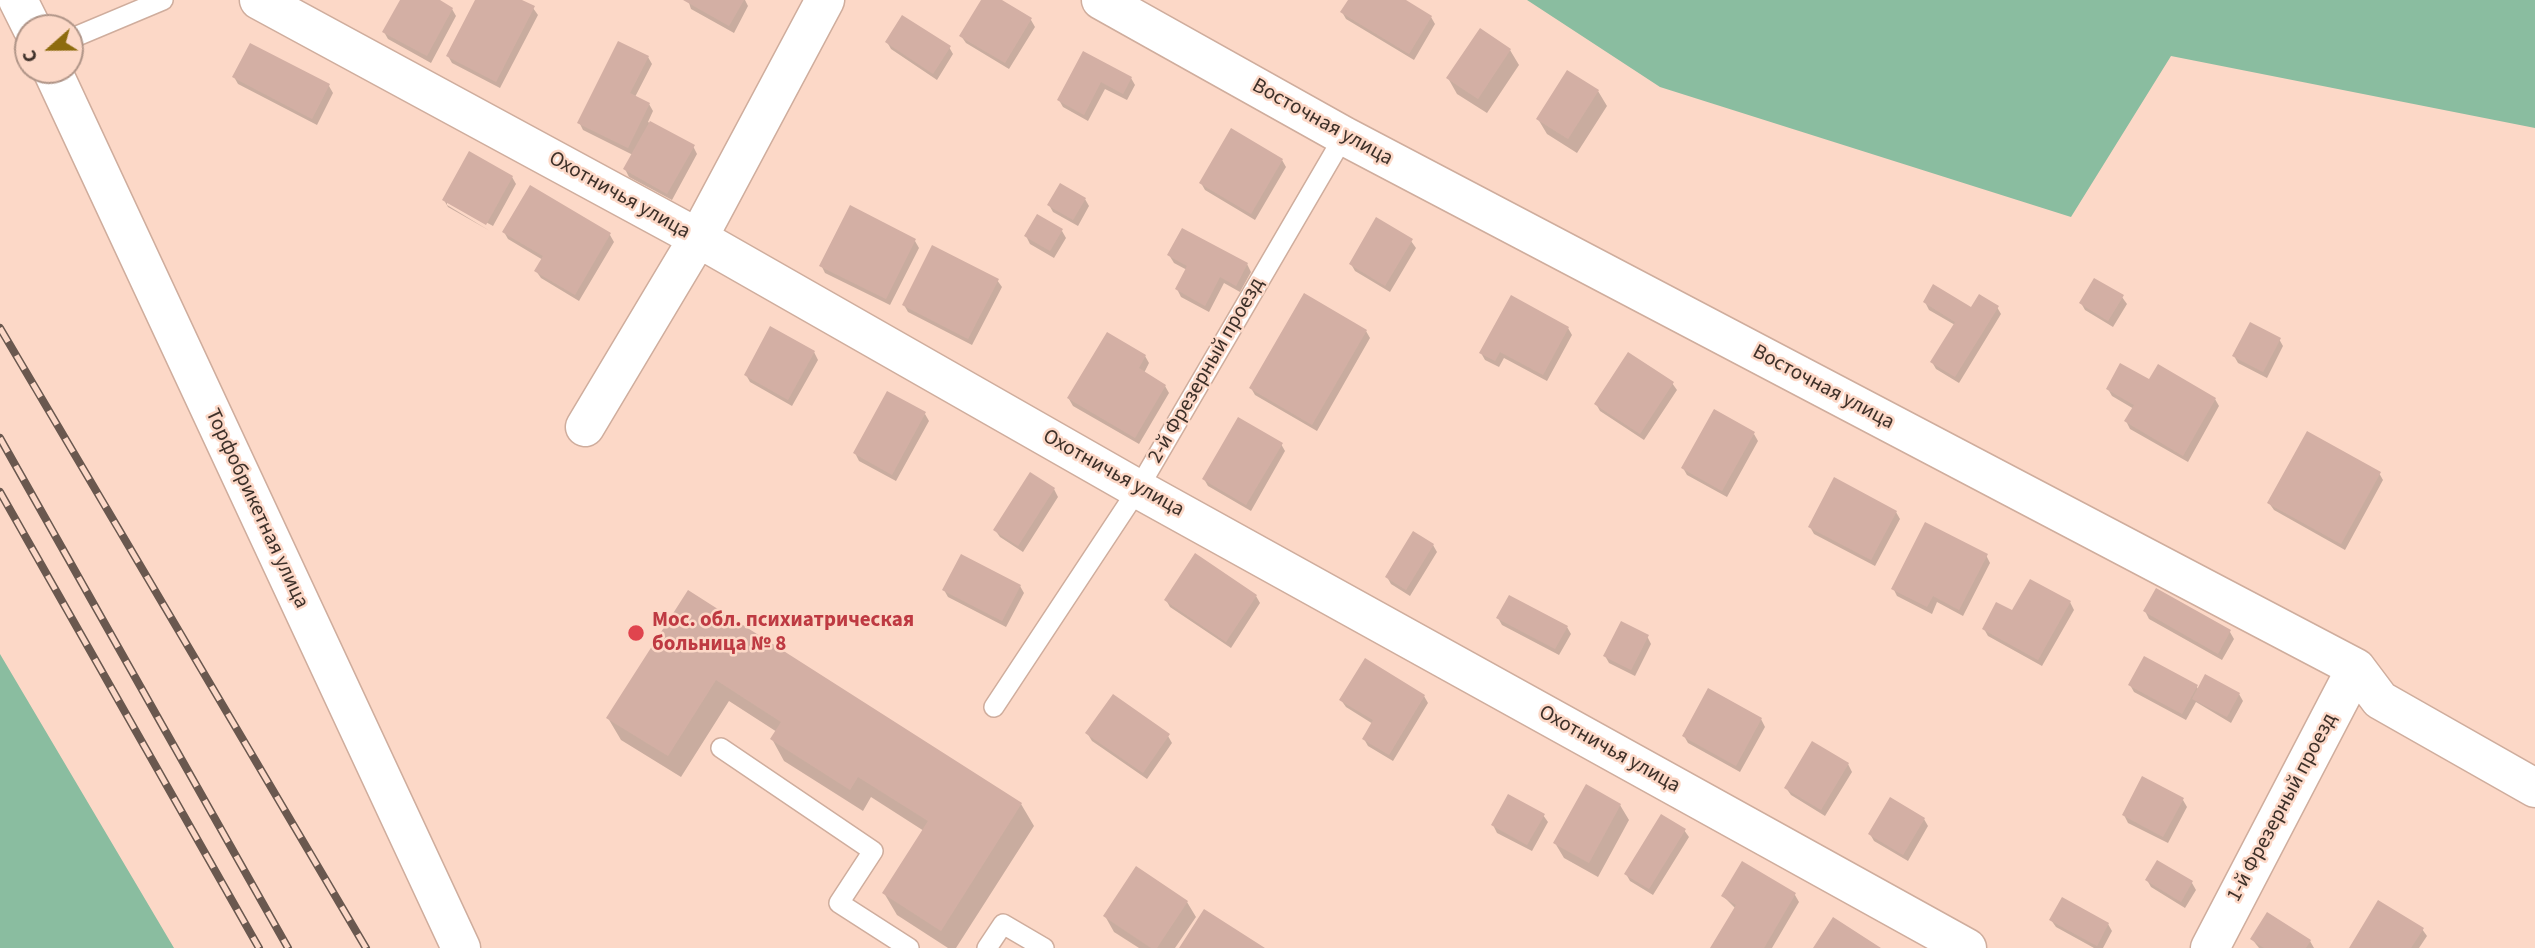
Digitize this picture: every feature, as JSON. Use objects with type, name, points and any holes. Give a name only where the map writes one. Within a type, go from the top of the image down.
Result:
[{"type":"street","name":"Охотничья улица","points":[[259,0],[698,238],[1138,489],[1967,948]]},
{"type":"street","points":[[585,427],[698,238],[825,0]]},
{"type":"street","name":"Восточная улица","points":[[1101,0],[1345,136],[2356,668],[2380,700],[2535,788]]},
{"type":"street","name":"Торфобрикетная улица","points":[[59,84],[461,948]]},
{"type":"street","name":"1-й Фрезерный проезд","points":[[2210,948],[2356,668]]},
{"type":"lane","points":[[84,32],[163,0]]},
{"type":"lane","name":"2-й Фрезерный проезд","points":[[994,706],[1138,489],[1345,136]]},
{"type":"lane","points":[[721,748],[873,851],[839,903],[909,948]]},
{"type":"lane","points":[[987,948],[1003,924],[1044,948]]},
{"type":"green space","points":[[1527,0],[2535,0],[2535,128],[2171,56],[2071,217],[1660,87]]},
{"type":"green space","points":[[0,654],[174,948],[0,948]]},
{"type":"building","points":[[400,0],[440,0],[453,8],[427,56],[382,32]]},
{"type":"building","points":[[475,0],[522,0],[535,6],[496,82],[446,56]]},
{"type":"building","points":[[683,0],[744,0],[729,26]]},
{"type":"building","points":[[981,0],[1002,0],[1032,18],[1005,63],[959,36]]},
{"type":"building","points":[[1348,0],[1406,0],[1432,16],[1409,54],[1340,12]]},
{"type":"building","points":[[902,15],[951,46],[933,74],[885,42]]},
{"type":"building","points":[[1480,28],[1511,49],[1478,99],[1446,78]]},
{"type":"building","points":[[618,41],[649,56],[630,93],[650,103],[628,148],[577,123]]},
{"type":"building","points":[[250,43],[330,84],[312,119],[232,77]]},
{"type":"building","points":[[1083,51],[1132,77],[1123,94],[1101,82],[1084,115],[1057,100]]},
{"type":"building","points":[[1567,70],[1599,90],[1568,139],[1536,119]]},
{"type":"building","points":[[650,121],[695,145],[667,194],[623,169]]},
{"type":"building","points":[[1231,128],[1283,159],[1251,214],[1199,183]]},
{"type":"building","points":[[469,151],[513,176],[486,225],[442,200]]},
{"type":"building","points":[[1060,183],[1086,198],[1073,220],[1047,205]]},
{"type":"building","points":[[530,185],[611,233],[575,295],[534,271],[543,256],[502,232]]},
{"type":"building","points":[[850,205],[916,239],[886,299],[819,266]]},
{"type":"building","points":[[1037,214],[1063,229],[1050,251],[1024,236]]},
{"type":"building","points":[[1376,217],[1413,239],[1385,286],[1349,264]]},
{"type":"building","points":[[1182,228],[1248,263],[1236,286],[1220,277],[1205,306],[1175,289],[1187,266],[1167,255]]},
{"type":"building","points":[[932,245],[999,279],[968,339],[902,305]]},
{"type":"building","points":[[2094,278],[2124,295],[2108,321],[2079,303]]},
{"type":"building","points":[[1933,284],[1971,307],[1979,294],[1999,306],[1955,377],[1930,362],[1955,322],[1923,302]]},
{"type":"building","points":[[1304,293],[1367,330],[1312,425],[1249,388]]},
{"type":"building","points":[[1511,295],[1569,327],[1543,375],[1500,352],[1495,361],[1479,353]]},
{"type":"building","points":[[2250,322],[2281,338],[2263,372],[2232,356]]},
{"type":"building","points":[[770,326],[815,351],[788,400],[744,375]]},
{"type":"building","points":[[1107,332],[1146,355],[1139,368],[1166,385],[1135,438],[1067,398]]},
{"type":"building","points":[[1628,352],[1674,382],[1640,434],[1594,404]]},
{"type":"building","points":[[2120,363],[2149,379],[2158,364],[2216,398],[2183,456],[2124,421],[2134,405],[2106,389]]},
{"type":"building","points":[[887,391],[926,412],[892,475],[853,453]]},
{"type":"building","points":[[1714,409],[1755,432],[1722,491],[1681,468]]},
{"type":"building","points":[[1238,417],[1283,443],[1246,505],[1202,479]]},
{"type":"building","points":[[2307,431],[2381,472],[2341,544],[2267,503]]},
{"type":"building","points":[[1030,472],[1055,488],[1018,546],[993,530]]},
{"type":"building","points":[[1834,477],[1897,511],[1871,560],[1808,527]]},
{"type":"building","points":[[1925,522],[1988,554],[1959,610],[1933,596],[1927,607],[1891,589]]},
{"type":"building","points":[[1413,531],[1434,544],[1406,590],[1385,577]]},
{"type":"building","points":[[1195,553],[1257,595],[1226,642],[1164,600]]},
{"type":"building","points":[[961,554],[1021,585],[1002,621],[942,590]]},
{"type":"building","points":[[2030,579],[2071,601],[2038,660],[1982,629],[1996,602],[2012,610]]},
{"type":"building","points":[[2156,588],[2231,630],[2218,654],[2143,611]]},
{"type":"building","points":[[688,590],[1022,803],[941,931],[882,893],[928,821],[858,777],[850,790],[770,739],[781,722],[716,680],[668,756],[606,718]]},
{"type":"building","points":[[1509,595],[1568,626],[1555,649],[1496,618]]},
{"type":"building","points":[[1621,621],[1649,635],[1631,670],[1603,656]]},
{"type":"building","points":[[2144,656],[2198,685],[2182,714],[2128,685]]},
{"type":"building","points":[[1365,658],[1425,695],[1389,755],[1362,739],[1373,720],[1339,700]]},
{"type":"building","points":[[2205,674],[2240,693],[2227,717],[2192,699]]},
{"type":"building","points":[[1708,688],[1762,718],[1736,766],[1682,736]]},
{"type":"building","points":[[1113,694],[1170,734],[1143,773],[1085,733]]},
{"type":"building","points":[[1812,741],[1849,763],[1821,810],[1784,788]]},
{"type":"building","points":[[2142,776],[2184,798],[2163,837],[2122,815]]},
{"type":"building","points":[[1586,784],[1621,804],[1589,863],[1553,843]]},
{"type":"building","points":[[1508,794],[1545,814],[1527,845],[1491,825]]},
{"type":"building","points":[[1890,797],[1925,818],[1903,855],[1868,834]]},
{"type":"building","points":[[1661,814],[1686,829],[1649,889],[1624,874]]},
{"type":"building","points":[[2157,860],[2193,881],[2181,902],[2145,880]]},
{"type":"building","points":[[1742,861],[1796,893],[1764,948],[1710,948],[1736,905],[1721,896]]},
{"type":"building","points":[[1136,866],[1188,901],[1157,948],[1151,948],[1103,916]]},
{"type":"building","points":[[2062,897],[2109,923],[2097,946],[2049,920]]},
{"type":"building","points":[[2378,900],[2424,928],[2411,948],[2349,948]]},
{"type":"building","points":[[1204,909],[1265,948],[1179,948]]},
{"type":"building","points":[[2267,912],[2311,940],[2306,948],[2264,948],[2250,939]]},
{"type":"building","points":[[1833,917],[1881,948],[1813,948]]},
{"type":"railway","points":[[0,328],[366,948]]},
{"type":"railway","points":[[0,438],[288,948]]},
{"type":"railway","points":[[0,492],[259,948]]},
{"type":"place","name":"Мос. обл. психиатрическая больница № 8","points":[[636,633]]}]
